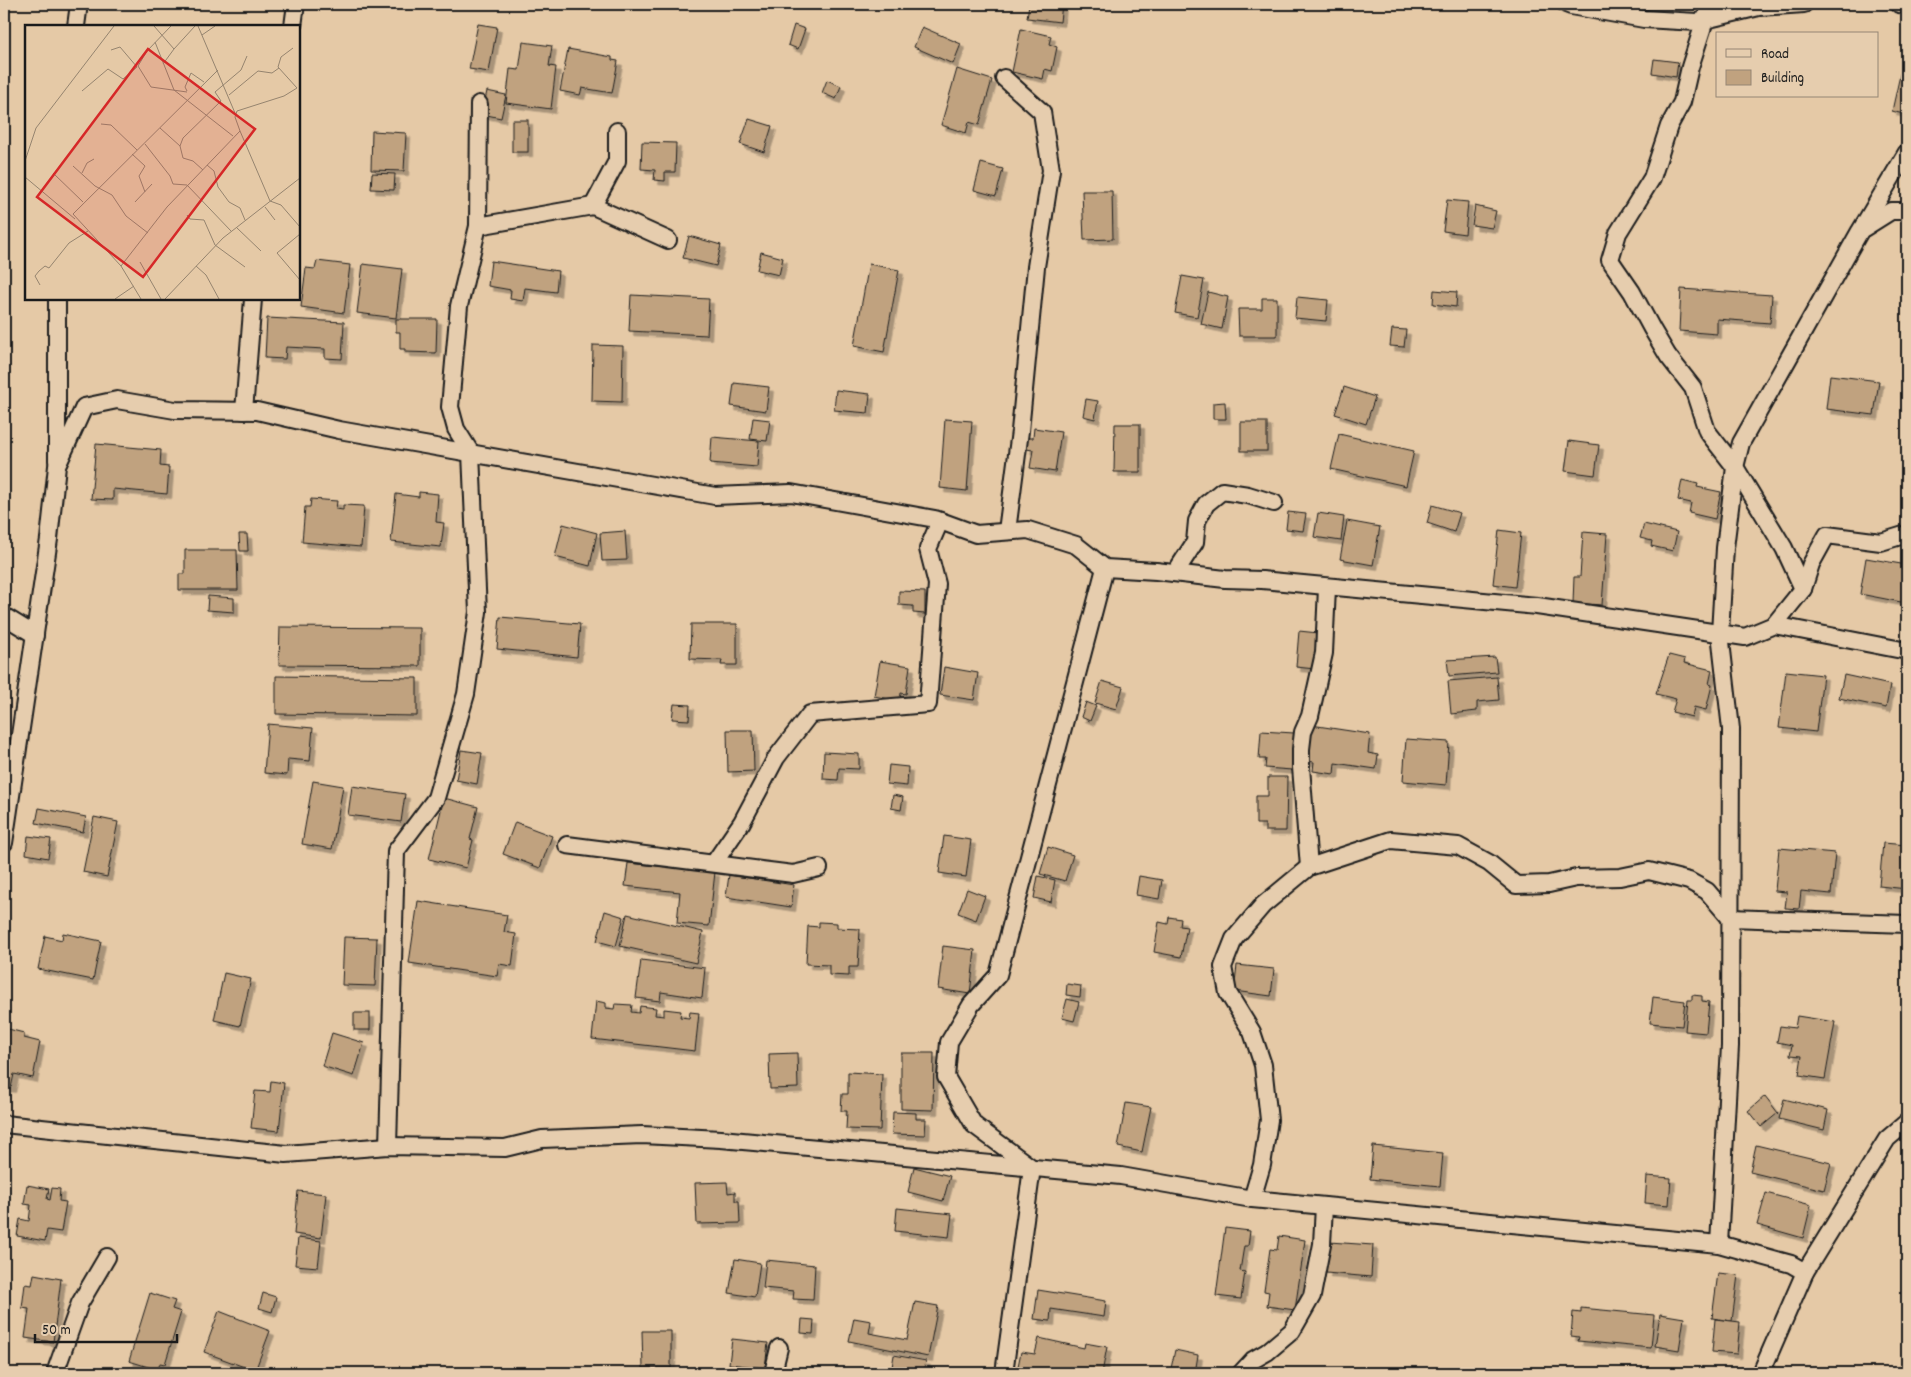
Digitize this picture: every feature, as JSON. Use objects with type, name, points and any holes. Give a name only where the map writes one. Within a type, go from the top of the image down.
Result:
[{"type":"street","points":[[76,25],[80,4]]},
{"type":"street","points":[[293,25],[296,4]]},
{"type":"street","points":[[1566,4],[1644,19],[1697,22],[1759,7],[1804,4]]},
{"type":"street","points":[[1710,4],[1690,68],[1682,102],[1669,126],[1652,178],[1618,232],[1610,260],[1632,292],[1668,356],[1694,388],[1707,431],[1735,467],[1784,548],[1803,589]]},
{"type":"street","points":[[1899,4],[1907,4]]},
{"type":"street","points":[[1004,78],[1042,112],[1051,170],[1036,268],[1020,431],[1006,532]]},
{"type":"street","points":[[388,1146],[396,851],[436,798],[466,694],[478,612],[472,453],[456,429],[450,407],[459,306],[478,226],[479,104]]},
{"type":"street","points":[[593,206],[617,161],[617,131]]},
{"type":"street","points":[[1719,1244],[1730,1046],[1731,729],[1720,633],[1725,548],[1735,467],[1742,443],[1860,231],[1907,152]]},
{"type":"street","points":[[478,226],[593,206],[668,240]]},
{"type":"street","points":[[1860,231],[1891,211],[1907,211]]},
{"type":"street","points":[[4,843],[49,539],[57,466],[56,300]]},
{"type":"street","points":[[244,411],[253,300]]},
{"type":"street","points":[[57,466],[84,407],[117,400],[175,410],[258,411],[339,430],[715,496],[791,493],[940,521],[976,534],[1028,530],[1076,545],[1104,568],[1225,579],[1262,580],[1327,588],[1537,606],[1745,637],[1774,625],[1803,589],[1811,564],[1827,535],[1881,542],[1907,534]]},
{"type":"street","points":[[1175,573],[1195,542],[1197,521],[1206,504],[1222,491],[1248,495],[1274,503]]},
{"type":"street","points":[[714,863],[742,822],[776,758],[810,714],[928,704],[937,584],[928,549],[940,521]]},
{"type":"street","points":[[1032,1168],[974,1125],[946,1077],[949,1042],[971,1005],[998,975],[1104,568]]},
{"type":"street","points":[[1309,867],[1300,767],[1303,732],[1310,716],[1324,653],[1327,588]]},
{"type":"street","points":[[4,616],[35,635]]},
{"type":"street","points":[[1774,625],[1907,651]]},
{"type":"street","points":[[1252,1199],[1262,1165],[1269,1120],[1263,1065],[1252,1032],[1228,992],[1223,967],[1234,939],[1263,905],[1309,867],[1391,840],[1458,846],[1490,863],[1516,885],[1549,884],[1576,878],[1620,877],[1649,871],[1689,881],[1707,891],[1730,918],[1907,924]]},
{"type":"street","points":[[567,845],[793,874],[819,868]]},
{"type":"street","points":[[1761,1373],[1805,1272],[1887,1139],[1907,1122]]},
{"type":"street","points":[[4,1124],[286,1154],[388,1146],[505,1148],[542,1140],[642,1135],[720,1139],[1121,1176],[1252,1199],[1719,1244],[1791,1264],[1805,1272]]},
{"type":"street","points":[[1004,1373],[1032,1168]]},
{"type":"street","points":[[1241,1373],[1252,1360],[1267,1352],[1292,1331],[1312,1296],[1322,1244],[1324,1206]]},
{"type":"street","points":[[54,1373],[80,1303],[107,1257]]},
{"type":"street","points":[[773,1373],[779,1348]]},
{"type":"building","points":[[1029,4],[1062,4],[1060,22],[1027,18]]},
{"type":"building","points":[[478,24],[497,27],[489,72],[469,69]]},
{"type":"building","points":[[794,25],[805,29],[798,49],[788,45]]},
{"type":"building","points":[[922,27],[961,44],[953,64],[914,47]]},
{"type":"building","points":[[1021,29],[1051,36],[1049,44],[1057,47],[1052,71],[1045,69],[1043,79],[1012,72]]},
{"type":"building","points":[[523,42],[552,46],[549,66],[556,67],[551,109],[506,103],[510,69],[519,70]]},
{"type":"building","points":[[568,49],[612,57],[612,60],[618,61],[612,93],[582,88],[580,95],[560,91]]},
{"type":"building","points":[[1654,59],[1678,62],[1676,77],[1652,73]]},
{"type":"building","points":[[1902,66],[1907,68],[1907,115],[1892,111]]},
{"type":"building","points":[[957,69],[992,80],[979,125],[969,122],[966,133],[941,125]]},
{"type":"building","points":[[827,80],[841,86],[836,99],[822,93]]},
{"type":"building","points":[[487,91],[506,95],[501,118],[482,114]]},
{"type":"building","points":[[749,119],[772,126],[764,152],[740,144]]},
{"type":"building","points":[[512,120],[528,120],[528,152],[512,152]]},
{"type":"building","points":[[372,131],[406,133],[404,171],[371,170]]},
{"type":"building","points":[[642,142],[676,143],[675,172],[665,172],[665,181],[654,180],[655,170],[641,169]]},
{"type":"building","points":[[981,163],[1003,169],[996,196],[974,190]]},
{"type":"building","points":[[372,173],[395,174],[394,190],[371,189]]},
{"type":"building","points":[[1082,191],[1112,191],[1113,239],[1084,240]]},
{"type":"building","points":[[1447,200],[1468,202],[1465,234],[1443,231]]},
{"type":"building","points":[[1475,206],[1496,211],[1492,228],[1472,225]]},
{"type":"building","points":[[689,236],[721,245],[716,266],[683,258]]},
{"type":"building","points":[[761,252],[783,258],[779,275],[757,270]]},
{"type":"building","points":[[317,261],[350,265],[344,313],[301,307],[306,268],[315,269]]},
{"type":"building","points":[[491,261],[558,271],[556,292],[525,288],[523,301],[510,299],[511,290],[488,286]]},
{"type":"building","points":[[363,264],[402,269],[396,318],[357,313]]},
{"type":"building","points":[[869,264],[899,270],[884,352],[854,346]]},
{"type":"building","points":[[1182,276],[1204,280],[1197,317],[1175,313]]},
{"type":"building","points":[[1681,289],[1772,295],[1770,323],[1717,319],[1717,334],[1679,331]]},
{"type":"building","points":[[1434,290],[1457,292],[1456,307],[1433,304]]},
{"type":"building","points":[[1208,292],[1228,297],[1222,329],[1201,324]]},
{"type":"building","points":[[631,295],[709,299],[707,335],[629,331]]},
{"type":"building","points":[[1297,297],[1328,300],[1326,321],[1295,318]]},
{"type":"building","points":[[1262,298],[1277,298],[1277,336],[1239,336],[1238,309],[1262,309]]},
{"type":"building","points":[[267,318],[344,322],[342,359],[325,358],[325,349],[286,347],[285,359],[265,358]]},
{"type":"building","points":[[396,319],[437,319],[436,353],[405,352],[405,349],[400,349],[400,332],[396,332]]},
{"type":"building","points":[[1392,329],[1406,330],[1404,347],[1390,346]]},
{"type":"building","points":[[593,345],[623,346],[622,402],[592,401]]},
{"type":"building","points":[[1830,375],[1879,381],[1874,415],[1826,409]]},
{"type":"building","points":[[734,383],[769,387],[766,411],[731,406]]},
{"type":"building","points":[[1344,387],[1375,397],[1366,424],[1335,414]]},
{"type":"building","points":[[836,390],[870,394],[868,413],[834,410]]},
{"type":"building","points":[[1086,399],[1098,401],[1095,419],[1083,416]]},
{"type":"building","points":[[1225,402],[1226,419],[1213,419],[1213,403]]},
{"type":"building","points":[[753,418],[770,420],[767,441],[750,439]]},
{"type":"building","points":[[945,419],[972,421],[967,491],[940,488]]},
{"type":"building","points":[[1241,422],[1267,422],[1267,451],[1241,451]]},
{"type":"building","points":[[1115,424],[1140,424],[1140,472],[1114,472]]},
{"type":"building","points":[[1034,428],[1061,432],[1055,472],[1030,468],[1033,450],[1026,449],[1028,438],[1033,438]]},
{"type":"building","points":[[1339,434],[1414,451],[1406,486],[1331,469]]},
{"type":"building","points":[[712,437],[759,441],[757,467],[710,463]]},
{"type":"building","points":[[1569,441],[1599,445],[1595,475],[1565,471]]},
{"type":"building","points":[[96,444],[161,450],[160,466],[169,467],[167,494],[113,489],[113,500],[91,499]]},
{"type":"building","points":[[1682,480],[1698,484],[1697,487],[1721,492],[1715,519],[1689,513],[1691,503],[1678,500]]},
{"type":"building","points":[[419,492],[438,494],[436,522],[444,523],[441,547],[391,542],[396,494],[419,497]]},
{"type":"building","points":[[311,499],[337,501],[336,509],[343,510],[343,505],[364,506],[361,547],[302,542],[305,507],[310,507]]},
{"type":"building","points":[[1432,505],[1460,513],[1454,532],[1427,523]]},
{"type":"building","points":[[1288,512],[1306,514],[1303,531],[1286,529]]},
{"type":"building","points":[[1318,513],[1344,517],[1341,541],[1314,537]]},
{"type":"building","points":[[1347,521],[1380,527],[1373,565],[1340,559]]},
{"type":"building","points":[[563,524],[597,533],[590,566],[555,557]]},
{"type":"building","points":[[1644,524],[1677,532],[1673,551],[1651,546],[1652,541],[1640,538]]},
{"type":"building","points":[[1499,530],[1521,533],[1515,587],[1493,584]]},
{"type":"building","points":[[625,531],[627,560],[602,561],[600,533]]},
{"type":"building","points":[[1583,532],[1607,534],[1602,605],[1573,603],[1574,577],[1580,577]]},
{"type":"building","points":[[239,534],[247,534],[248,551],[240,551]]},
{"type":"building","points":[[185,550],[237,550],[238,590],[179,590],[179,574],[185,574]]},
{"type":"building","points":[[1866,558],[1907,565],[1906,603],[1860,594]]},
{"type":"building","points":[[899,591],[925,592],[925,614],[913,613],[913,606],[899,605]]},
{"type":"building","points":[[208,596],[234,598],[234,612],[207,610]]},
{"type":"building","points":[[500,617],[580,624],[577,657],[497,649]]},
{"type":"building","points":[[691,624],[737,624],[737,665],[721,665],[722,660],[690,659]]},
{"type":"building","points":[[280,627],[420,628],[420,666],[279,665]]},
{"type":"building","points":[[1299,631],[1318,633],[1315,669],[1296,667]]},
{"type":"building","points":[[1669,655],[1685,659],[1684,663],[1712,670],[1709,684],[1712,685],[1706,710],[1694,707],[1692,717],[1672,712],[1676,699],[1656,694]]},
{"type":"building","points":[[1495,657],[1497,672],[1449,676],[1447,660]]},
{"type":"building","points":[[880,661],[910,666],[906,694],[901,693],[900,701],[874,696]]},
{"type":"building","points":[[944,667],[978,673],[974,700],[940,695]]},
{"type":"building","points":[[1786,671],[1823,675],[1816,732],[1779,728]]},
{"type":"building","points":[[1844,675],[1890,685],[1886,708],[1839,698]]},
{"type":"building","points":[[276,676],[417,678],[417,716],[276,714]]},
{"type":"building","points":[[1497,677],[1499,700],[1477,702],[1477,711],[1451,714],[1448,681]]},
{"type":"building","points":[[1102,681],[1123,687],[1116,709],[1095,703]]},
{"type":"building","points":[[1086,702],[1096,706],[1090,721],[1081,717]]},
{"type":"building","points":[[674,704],[690,705],[689,720],[672,719]]},
{"type":"building","points":[[268,724],[313,728],[310,761],[288,759],[287,775],[264,773]]},
{"type":"building","points":[[1311,725],[1370,734],[1368,753],[1378,755],[1376,769],[1335,763],[1334,774],[1313,771],[1314,762],[1306,761]]},
{"type":"building","points":[[727,730],[753,730],[754,771],[728,772]]},
{"type":"building","points":[[1261,731],[1294,733],[1292,770],[1265,768],[1266,759],[1259,759]]},
{"type":"building","points":[[1406,739],[1449,742],[1446,785],[1403,781]]},
{"type":"building","points":[[461,750],[482,753],[477,784],[456,780]]},
{"type":"building","points":[[824,752],[859,754],[859,769],[839,768],[838,780],[823,779]]},
{"type":"building","points":[[889,765],[908,767],[907,786],[887,784]]},
{"type":"building","points":[[1907,767],[1907,798],[1904,798]]},
{"type":"building","points":[[1268,777],[1287,777],[1286,831],[1265,831],[1265,824],[1256,824],[1256,796],[1268,796]]},
{"type":"building","points":[[313,781],[343,786],[332,849],[302,844]]},
{"type":"building","points":[[352,786],[405,794],[401,822],[348,815]]},
{"type":"building","points":[[893,795],[903,797],[901,810],[891,808]]},
{"type":"building","points":[[444,798],[478,807],[470,839],[473,840],[466,868],[429,859]]},
{"type":"building","points":[[39,808],[86,817],[83,832],[36,823]]},
{"type":"building","points":[[94,817],[118,822],[107,877],[83,872]]},
{"type":"building","points":[[515,822],[552,836],[540,868],[503,854]]},
{"type":"building","points":[[28,836],[51,839],[48,858],[26,854]]},
{"type":"building","points":[[944,836],[971,840],[966,877],[939,873]]},
{"type":"building","points":[[1883,843],[1907,845],[1907,889],[1879,886]]},
{"type":"building","points":[[1048,847],[1073,855],[1065,881],[1040,874]]},
{"type":"building","points":[[1779,848],[1835,853],[1831,894],[1801,891],[1799,909],[1785,908],[1787,892],[1775,891]]},
{"type":"building","points":[[628,863],[715,872],[709,926],[677,923],[680,892],[625,886]]},
{"type":"building","points":[[729,875],[794,885],[791,907],[726,897]]},
{"type":"building","points":[[1038,876],[1055,880],[1051,902],[1034,898]]},
{"type":"building","points":[[1139,876],[1162,880],[1159,899],[1136,895]]},
{"type":"building","points":[[967,889],[985,896],[976,920],[958,913]]},
{"type":"building","points":[[418,901],[507,915],[504,932],[516,934],[512,966],[499,964],[497,976],[409,963]]},
{"type":"building","points":[[605,911],[624,917],[616,946],[597,941]]},
{"type":"building","points":[[627,914],[703,932],[696,963],[620,946]]},
{"type":"building","points":[[1169,917],[1181,919],[1180,926],[1187,927],[1181,957],[1154,952],[1159,922],[1168,924]]},
{"type":"building","points":[[819,922],[837,923],[837,928],[860,929],[858,967],[849,967],[849,976],[829,975],[829,965],[806,964],[808,926],[819,927]]},
{"type":"building","points":[[63,933],[101,941],[93,980],[38,969],[45,936],[62,940]]},
{"type":"building","points":[[344,937],[377,938],[375,986],[342,985]]},
{"type":"building","points":[[943,946],[975,950],[970,994],[938,989]]},
{"type":"building","points":[[641,960],[705,968],[702,998],[661,992],[660,1001],[636,998]]},
{"type":"building","points":[[1237,965],[1274,969],[1271,996],[1234,991]]},
{"type":"building","points":[[224,973],[251,979],[240,1026],[214,1020]]},
{"type":"building","points":[[1067,984],[1081,986],[1080,997],[1066,995]]},
{"type":"building","points":[[1692,995],[1702,996],[1702,1001],[1709,1002],[1706,1033],[1685,1031],[1688,1000],[1692,1000]]},
{"type":"building","points":[[1653,997],[1685,1001],[1682,1026],[1650,1023]]},
{"type":"building","points":[[1067,999],[1079,1002],[1074,1021],[1062,1018]]},
{"type":"building","points":[[596,1001],[606,1003],[606,1008],[614,1009],[615,1004],[632,1005],[631,1012],[639,1013],[640,1006],[656,1008],[655,1015],[664,1016],[664,1009],[681,1011],[680,1017],[689,1018],[690,1012],[699,1013],[695,1051],[592,1039]]},
{"type":"building","points":[[354,1013],[370,1013],[370,1030],[354,1030]]},
{"type":"building","points":[[1797,1016],[1835,1022],[1825,1079],[1799,1075],[1802,1056],[1790,1055],[1792,1045],[1777,1042],[1780,1026],[1795,1028]]},
{"type":"building","points":[[4,1028],[24,1033],[24,1038],[40,1042],[33,1078],[14,1074],[11,1088],[4,1087]]},
{"type":"building","points":[[332,1033],[364,1043],[354,1076],[322,1066]]},
{"type":"building","points":[[797,1053],[798,1088],[770,1089],[769,1054]]},
{"type":"building","points":[[901,1053],[934,1053],[933,1110],[901,1109]]},
{"type":"building","points":[[848,1072],[882,1074],[880,1130],[846,1129],[847,1111],[841,1111],[842,1094],[848,1094]]},
{"type":"building","points":[[271,1081],[284,1083],[279,1131],[251,1128],[255,1091],[270,1092]]},
{"type":"building","points":[[1765,1096],[1778,1113],[1761,1127],[1748,1111]]},
{"type":"building","points":[[1784,1099],[1828,1110],[1824,1130],[1779,1119]]},
{"type":"building","points":[[1126,1103],[1151,1107],[1142,1152],[1118,1147]]},
{"type":"building","points":[[893,1112],[916,1113],[916,1119],[926,1119],[925,1135],[892,1134]]},
{"type":"building","points":[[1756,1145],[1831,1163],[1824,1190],[1750,1172]]},
{"type":"building","points":[[1373,1146],[1443,1153],[1440,1186],[1370,1179]]},
{"type":"building","points":[[914,1167],[950,1176],[943,1201],[908,1192]]},
{"type":"building","points":[[1647,1176],[1671,1178],[1669,1205],[1645,1203]]},
{"type":"building","points":[[727,1182],[728,1193],[735,1192],[735,1201],[739,1201],[740,1223],[697,1224],[695,1183]]},
{"type":"building","points":[[27,1185],[49,1189],[47,1199],[50,1200],[52,1188],[60,1189],[59,1201],[66,1202],[61,1232],[47,1230],[45,1241],[17,1236],[20,1219],[29,1221],[31,1205],[24,1204]]},
{"type":"building","points":[[298,1191],[326,1194],[321,1238],[294,1234]]},
{"type":"building","points":[[1766,1193],[1811,1205],[1803,1238],[1757,1225]]},
{"type":"building","points":[[897,1208],[952,1214],[949,1237],[895,1231]]},
{"type":"building","points":[[1225,1228],[1250,1231],[1248,1246],[1244,1246],[1240,1271],[1245,1272],[1241,1299],[1216,1296]]},
{"type":"building","points":[[1279,1236],[1305,1240],[1295,1310],[1267,1306],[1269,1292],[1264,1291],[1270,1249],[1277,1250]]},
{"type":"building","points":[[298,1238],[321,1241],[318,1267],[295,1265]]},
{"type":"building","points":[[1329,1242],[1373,1245],[1371,1277],[1326,1273]]},
{"type":"building","points":[[735,1259],[760,1263],[755,1297],[729,1293]]},
{"type":"building","points":[[766,1260],[815,1265],[813,1300],[793,1299],[794,1291],[763,1288]]},
{"type":"building","points":[[1718,1273],[1738,1275],[1732,1321],[1712,1318]]},
{"type":"building","points":[[34,1274],[61,1279],[53,1342],[25,1338],[29,1309],[22,1308],[25,1284],[32,1285]]},
{"type":"building","points":[[1038,1290],[1106,1301],[1104,1317],[1051,1309],[1050,1321],[1034,1319]]},
{"type":"building","points":[[150,1293],[175,1301],[172,1309],[181,1312],[165,1364],[160,1363],[158,1370],[129,1361]]},
{"type":"building","points":[[263,1293],[276,1297],[272,1312],[259,1308]]},
{"type":"building","points":[[915,1302],[938,1306],[928,1357],[849,1341],[854,1318],[871,1321],[869,1333],[907,1340]]},
{"type":"building","points":[[1581,1308],[1654,1315],[1651,1348],[1578,1341],[1579,1337],[1571,1336],[1573,1312],[1581,1313]]},
{"type":"building","points":[[219,1311],[270,1331],[255,1371],[204,1352]]},
{"type":"building","points":[[1660,1314],[1684,1318],[1679,1350],[1655,1346]]},
{"type":"building","points":[[802,1319],[814,1320],[813,1334],[801,1333]]},
{"type":"building","points":[[1715,1319],[1740,1322],[1737,1354],[1712,1352]]},
{"type":"building","points":[[642,1331],[671,1331],[671,1368],[643,1368]]},
{"type":"building","points":[[1039,1338],[1084,1348],[1085,1343],[1107,1347],[1102,1373],[1028,1373],[1017,1371],[1021,1352],[1035,1354]]},
{"type":"building","points":[[732,1339],[768,1343],[765,1368],[729,1364]]},
{"type":"building","points":[[1175,1350],[1198,1355],[1195,1373],[1170,1373]]},
{"type":"building","points":[[894,1355],[926,1361],[924,1373],[891,1373]]}]
